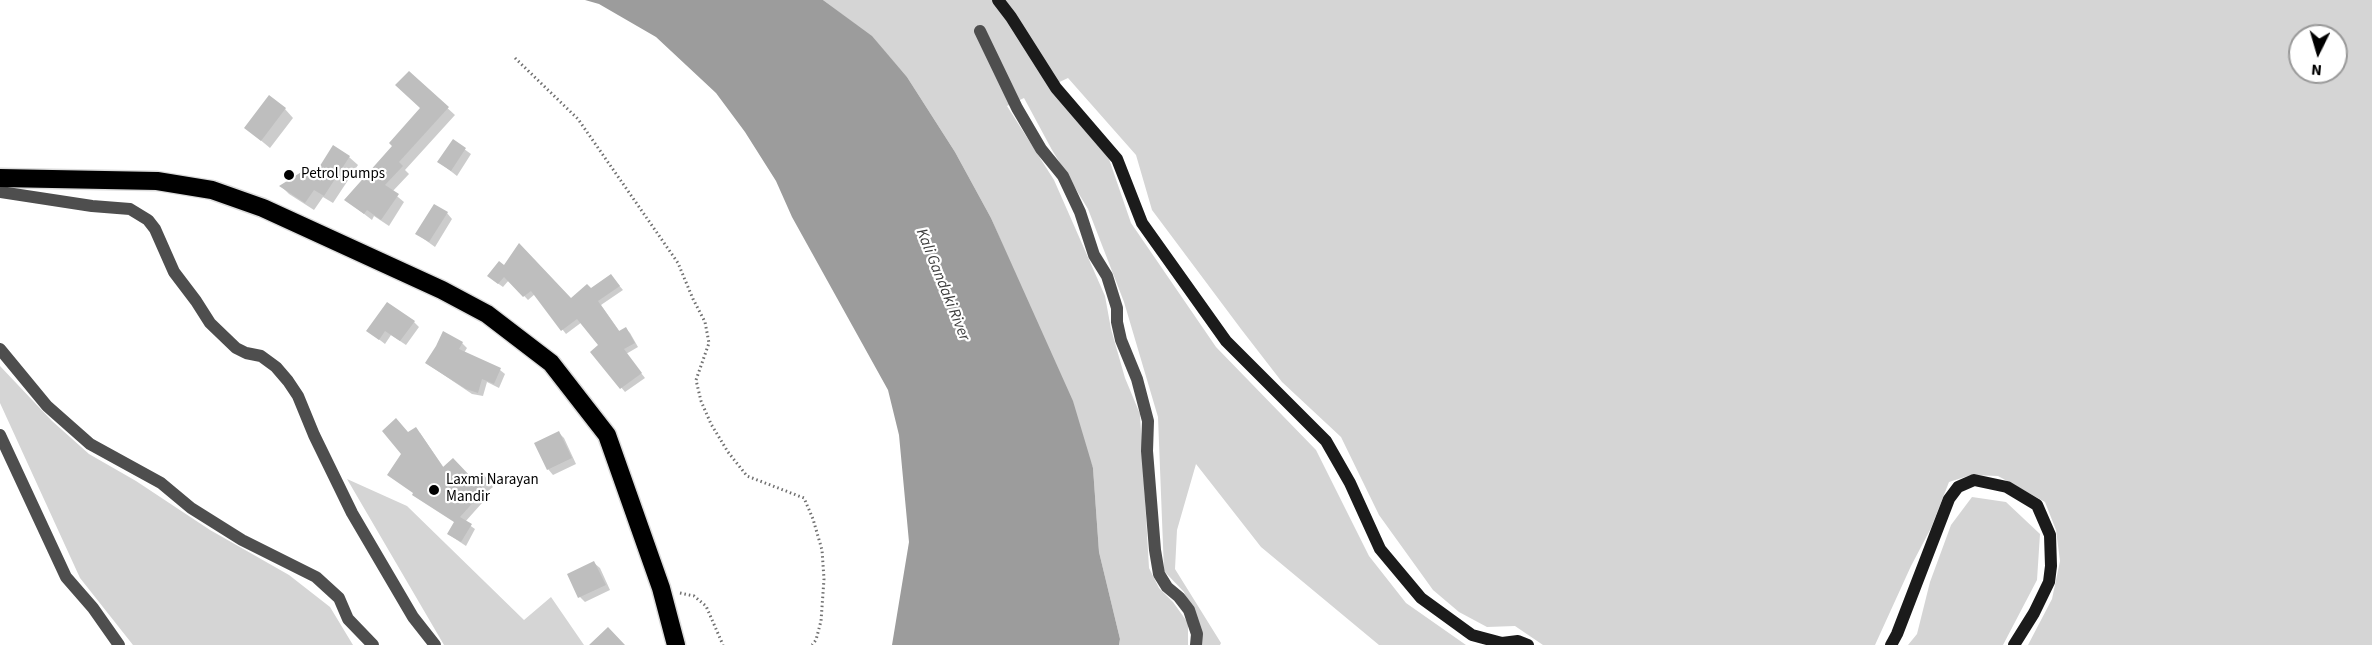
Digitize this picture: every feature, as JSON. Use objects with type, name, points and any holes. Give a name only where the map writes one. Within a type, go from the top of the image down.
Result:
[{"type":"highway","points":[[0,178],[157,182],[212,190],[263,208],[442,290],[487,314],[551,363],[607,435],[661,588],[676,645]]},
{"type":"street","points":[[998,0],[1056,88],[1117,159],[1142,223],[1226,341],[1326,441],[1350,483],[1380,549],[1421,598],[1472,635],[1502,643],[1518,641],[1528,645]]},
{"type":"street","points":[[980,31],[1017,108],[1041,148],[1063,176],[1080,212],[1094,255],[1107,276],[1116,308],[1116,322],[1121,340],[1137,379],[1148,421],[1155,550],[1159,574],[1167,587],[1189,610],[1197,634],[1196,645]]},
{"type":"street","points":[[0,192],[92,206],[130,209],[148,220],[155,229],[174,272],[210,323],[236,348],[261,356],[276,367],[288,381],[298,396],[314,435],[352,513],[413,617],[435,645]]},
{"type":"street","points":[[0,349],[47,406],[90,444],[161,483],[191,508],[242,540],[316,577],[339,598],[348,619],[373,645]]},
{"type":"street","points":[[0,435],[66,577],[93,608],[119,645]]},
{"type":"street","points":[[1891,645],[1898,634],[1949,499],[1958,487],[1974,480],[2007,487],[2037,505],[2050,536],[2049,582],[2034,613],[2014,645]]},
{"type":"path","points":[[515,58],[578,119],[678,263],[705,322],[709,343],[696,380],[701,401],[711,424],[728,452],[747,476],[804,498],[822,550],[824,579],[821,621],[816,640],[812,645]]},
{"type":"path","points":[[661,588],[694,596],[706,606],[723,645]]},
{"type":"shaded area","points":[[823,0],[2372,0],[2372,645],[2028,645],[2052,599],[2060,561],[2056,530],[2045,502],[1998,476],[1971,475],[1949,482],[1931,528],[1875,645],[1543,645],[1515,626],[1487,627],[1459,612],[1433,590],[1379,515],[1341,437],[1282,382],[1241,329],[1152,210],[1136,155],[1068,78],[1049,87],[1109,159],[1131,223],[1216,347],[1316,450],[1369,556],[1406,603],[1466,645],[1379,645],[1261,547],[1196,464],[1177,530],[1175,569],[1221,643],[1220,645],[1199,645],[1201,632],[1184,592],[1164,571],[1158,417],[1124,302],[1088,209],[1024,98],[1007,106],[1054,180],[1105,296],[1111,329],[1125,378],[1140,414],[1149,568],[1159,588],[1173,602],[1188,623],[1188,645],[1119,645],[1120,639],[1099,552],[1093,468],[991,218],[955,152],[907,77],[871,36]]},
{"type":"shaded area","points":[[0,366],[52,421],[89,454],[136,481],[210,530],[289,575],[330,607],[353,645],[133,645],[80,578],[0,403]]},
{"type":"shaded area","points":[[347,479],[407,506],[524,620],[551,597],[584,645],[444,645]]},
{"type":"shaded area","points":[[1972,497],[2006,502],[2040,534],[2037,580],[2003,645],[1908,645],[1917,634],[1930,582],[1951,525]]},
{"type":"water","name":"Kali Gandaki River","points":[[585,0],[823,0],[872,36],[907,77],[955,152],[991,218],[1073,401],[1093,468],[1099,552],[1120,639],[1119,645],[892,645],[909,542],[899,435],[888,390],[792,217],[776,181],[745,132],[716,93],[656,37],[599,4]]},
{"type":"building","points":[[409,71],[449,107],[399,162],[403,166],[385,185],[399,194],[381,220],[367,210],[364,214],[344,200],[392,146],[389,143],[420,108],[395,85]]},
{"type":"building","points":[[269,95],[286,108],[261,141],[244,128]]},
{"type":"building","points":[[453,139],[466,148],[451,171],[437,162]]},
{"type":"building","name":"Petrol pumps","points":[[333,145],[350,156],[324,196],[314,190],[305,203],[279,186],[303,171],[313,177]]},
{"type":"building","points":[[434,204],[448,212],[429,242],[415,234]]},
{"type":"building","points":[[519,243],[571,298],[587,284],[591,288],[611,274],[620,286],[598,301],[619,331],[626,327],[635,343],[624,349],[642,373],[620,389],[590,352],[598,345],[577,319],[561,331],[531,291],[523,297],[504,277],[498,284],[487,276],[499,261],[504,265]]},
{"type":"building","points":[[387,302],[415,321],[400,341],[385,331],[379,340],[366,331]]},
{"type":"building","points":[[443,331],[463,342],[459,349],[501,368],[494,384],[482,379],[478,393],[466,389],[425,363]]},
{"type":"building","points":[[396,418],[408,432],[416,427],[443,467],[453,458],[472,478],[482,472],[489,482],[474,493],[478,497],[460,517],[472,524],[461,542],[447,534],[454,522],[412,495],[413,493],[387,475],[401,454],[382,431]]},
{"type":"building","points":[[559,431],[572,458],[547,470],[534,443]]},
{"type":"building","points":[[594,561],[606,585],[578,598],[567,574]]},
{"type":"building","points":[[608,627],[625,645],[589,645]]},
{"type":"place","name":"Petrol pumps","points":[[289,175]]},
{"type":"place","name":"Laxmi Narayan Mandir","points":[[434,490]]}]
